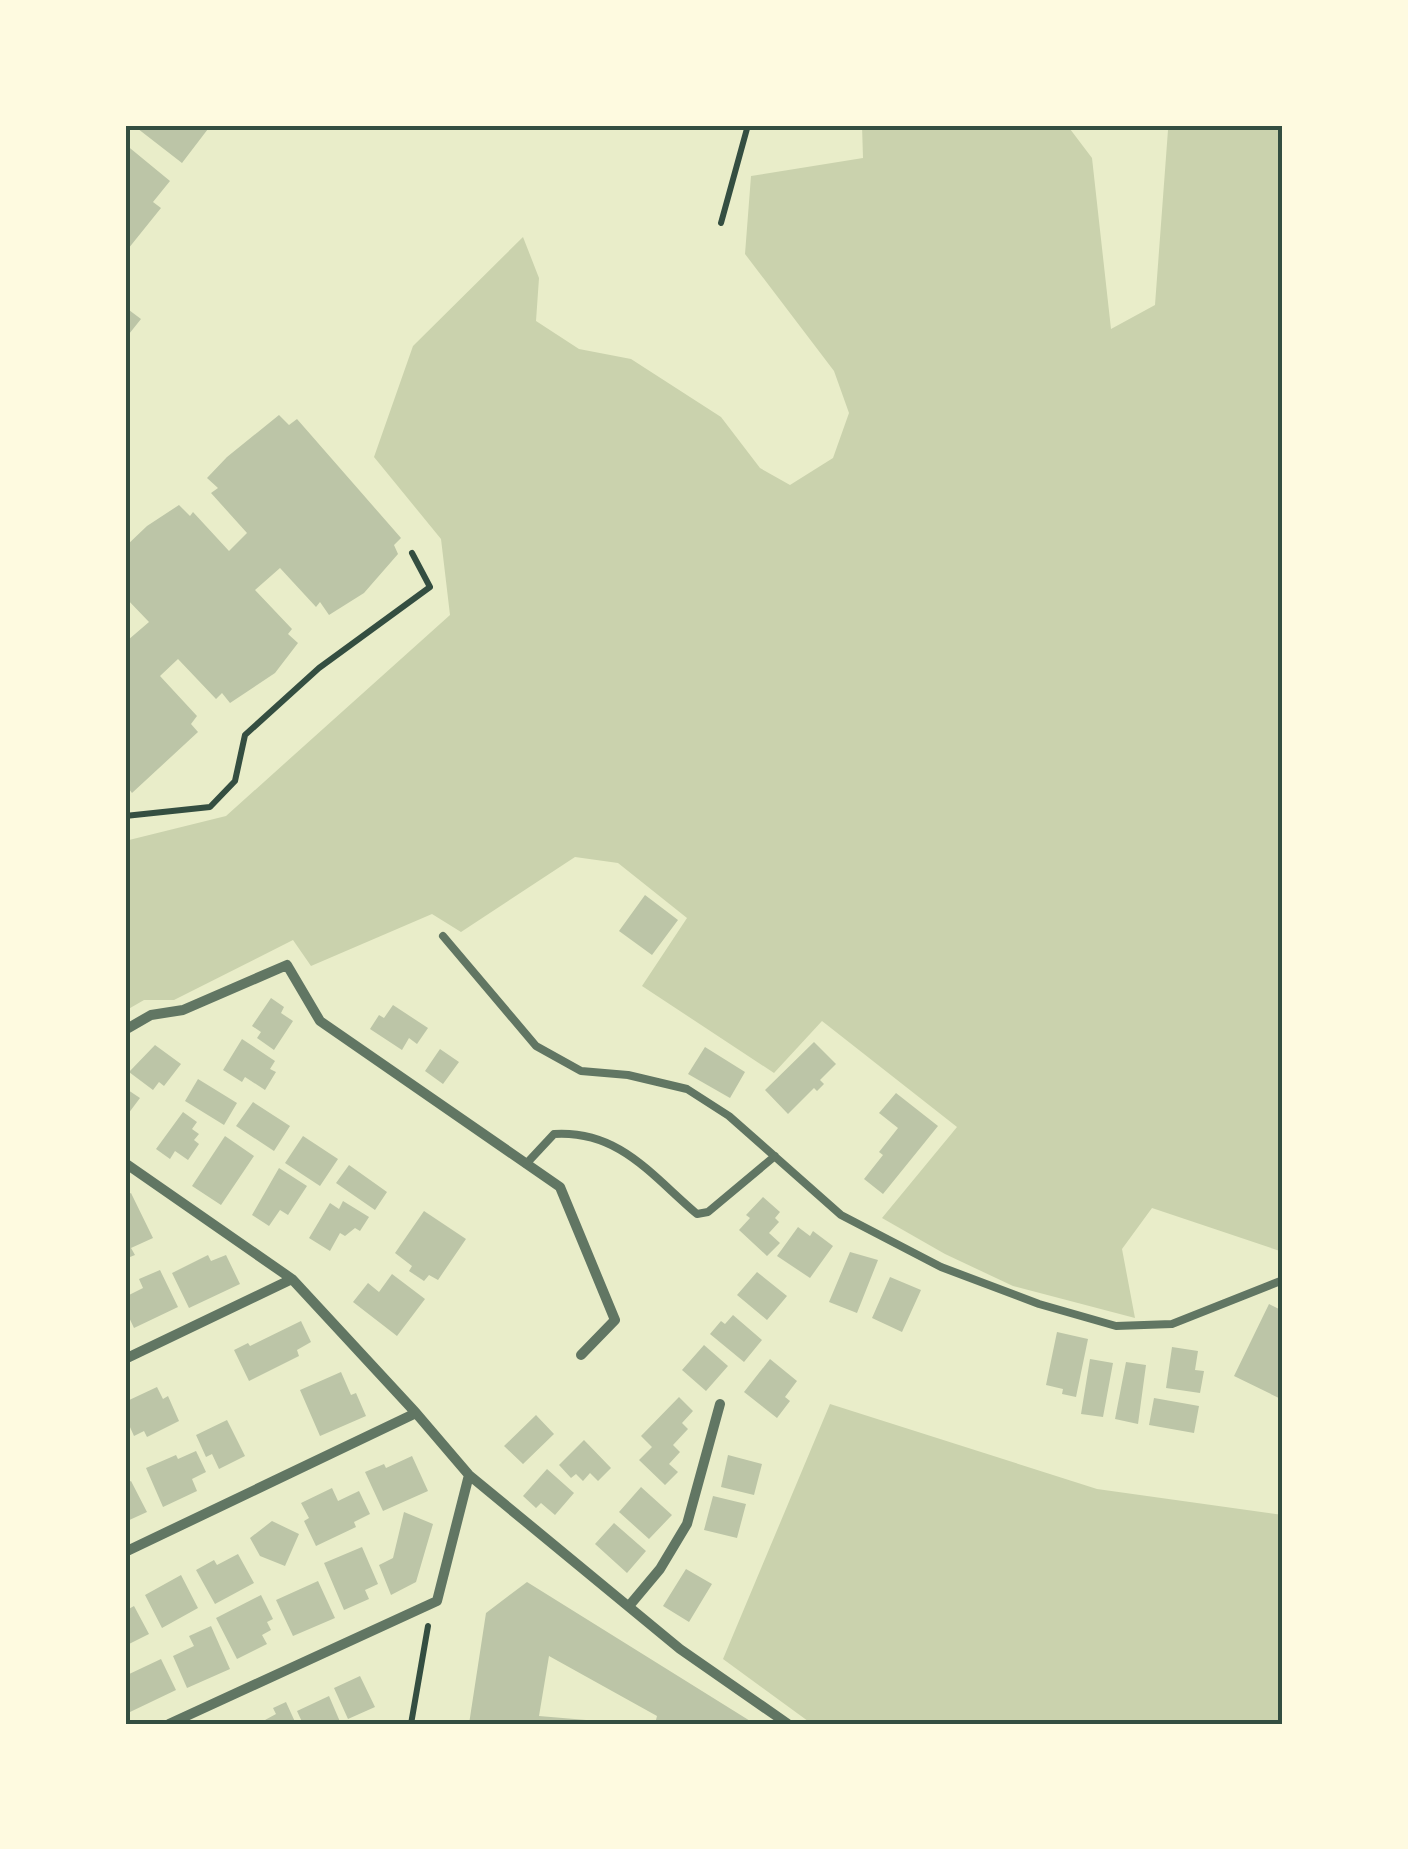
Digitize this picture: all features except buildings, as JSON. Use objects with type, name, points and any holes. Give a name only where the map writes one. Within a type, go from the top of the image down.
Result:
[{"type":"street","points":[[125,1030],[151,1015],[184,1010],[287,965],[320,1021],[560,1187],[616,1320],[581,1355]]},
{"type":"street","points":[[127,1167],[292,1280],[416,1412],[469,1475],[680,1649],[788,1724]]},
{"type":"street","points":[[125,1359],[292,1280]]},
{"type":"street","points":[[629,1606],[660,1569],[687,1524],[720,1404]]},
{"type":"street","points":[[125,1552],[416,1412]]},
{"type":"street","points":[[170,1724],[437,1601],[469,1475]]},
{"type":"lane","points":[[443,936],[536,1046],[581,1072],[628,1076],[686,1088],[729,1116],[841,1216],[941,1267],[1039,1304],[1116,1326],[1172,1324],[1283,1280]]},
{"type":"lane","points":[[526,1164],[554,1134],[575,1133],[615,1143],[697,1214],[708,1212],[775,1156]]},
{"type":"path","points":[[721,223],[748,125]]},
{"type":"path","points":[[125,816],[210,807],[235,780],[245,735],[320,668],[430,588],[412,554]]},
{"type":"path","points":[[411,1724],[425,1636],[437,1601]]},
{"type":"green space","points":[[862,125],[1067,125],[1092,158],[1111,329],[1155,305],[1168,130],[1163,125],[1280,125],[1283,130],[1283,1252],[1152,1208],[1122,1249],[1135,1318],[1013,1286],[882,1218],[957,1127],[822,1021],[774,1073],[642,986],[687,918],[618,863],[575,857],[461,932],[432,914],[311,966],[293,940],[174,1000],[144,1000],[125,1011],[125,841],[226,816],[450,615],[441,539],[374,457],[413,346],[523,237],[539,278],[536,321],[579,349],[631,359],[721,417],[760,468],[790,485],[833,458],[849,413],[834,371],[745,254],[751,176],[863,158]]},
{"type":"green space","points":[[830,1404],[1097,1489],[1283,1515],[1283,1724],[812,1724],[723,1659]]}]
